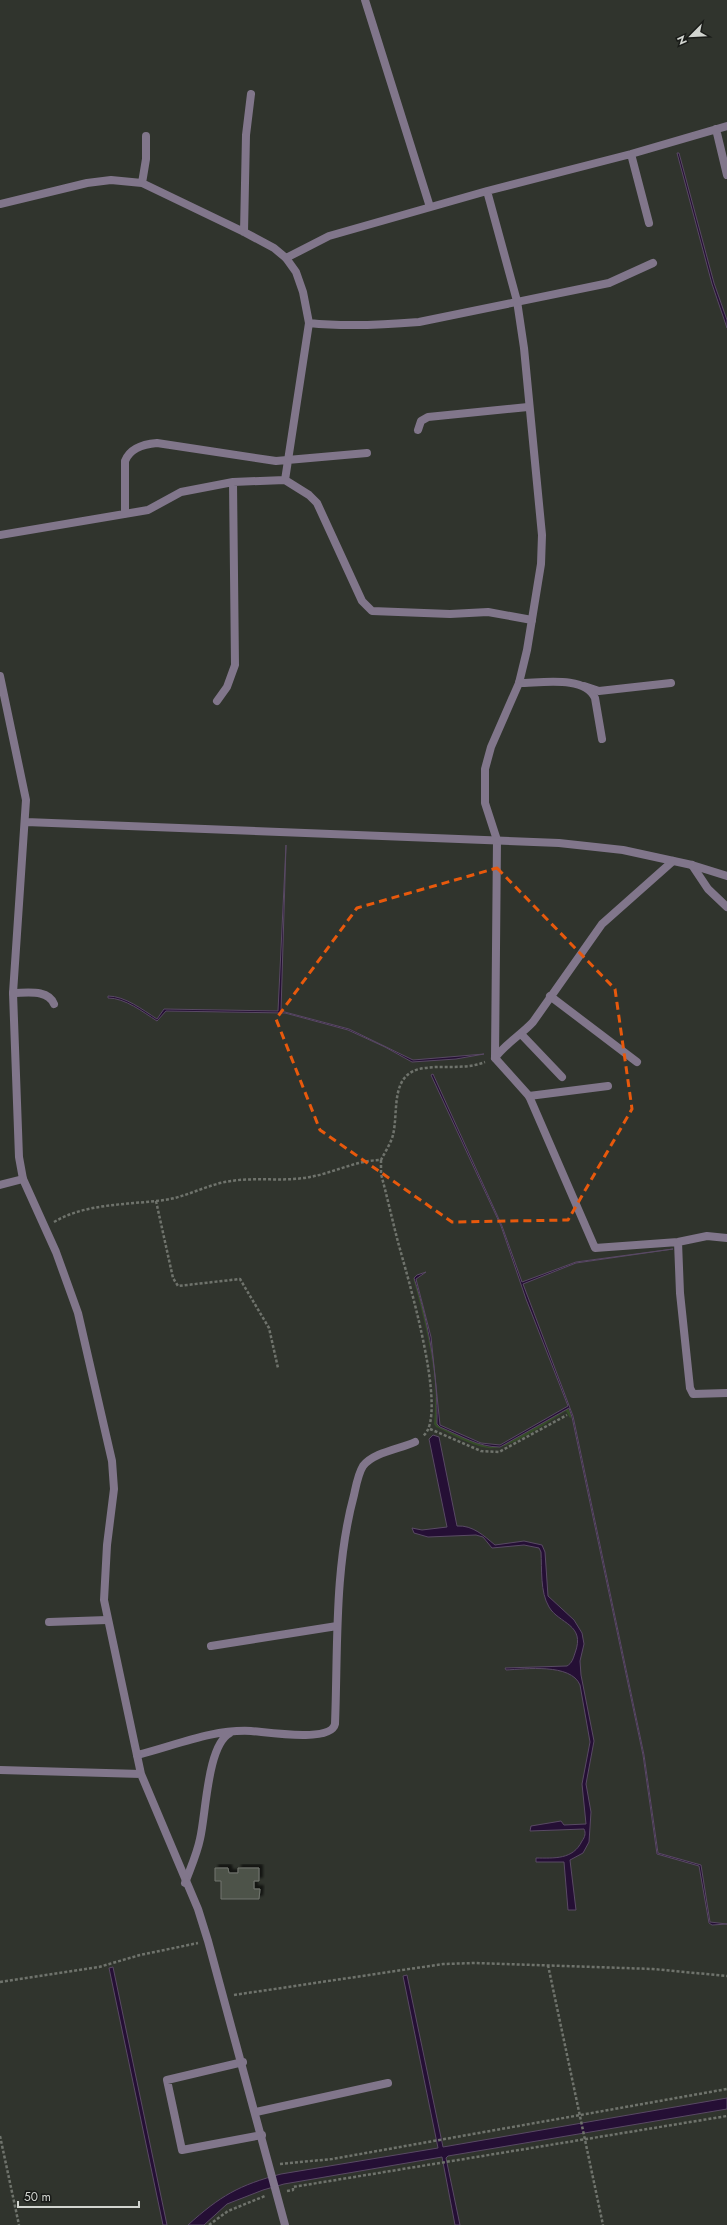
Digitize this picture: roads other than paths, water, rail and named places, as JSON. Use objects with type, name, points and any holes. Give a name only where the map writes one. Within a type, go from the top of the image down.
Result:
[{"type":"street","points":[[365,0],[430,207]]},
{"type":"street","points":[[244,232],[246,135],[251,94]]},
{"type":"street","points":[[286,258],[329,236],[487,191],[631,154],[727,126]]},
{"type":"street","points":[[716,129],[727,175]]},
{"type":"street","points":[[142,183],[146,159],[146,136]]},
{"type":"street","points":[[631,154],[649,223]]},
{"type":"street","points":[[0,204],[87,183],[111,180],[142,183],[244,232],[274,248],[286,258],[296,272],[303,292],[309,323],[285,480]]},
{"type":"street","points":[[487,191],[517,301],[524,348],[528,407],[542,535],[541,564],[532,620],[519,683],[491,747],[486,769],[485,803],[497,840],[495,1058],[529,1096],[595,1248],[678,1242],[706,1236],[727,1238]]},
{"type":"street","points":[[309,323],[328,325],[392,325],[419,322],[609,283],[653,263]]},
{"type":"street","points":[[418,430],[421,421],[428,417],[528,407]]},
{"type":"street","points":[[125,514],[125,461],[127,456],[136,448],[146,444],[157,443],[276,461],[367,453]]},
{"type":"street","points":[[0,535],[148,510],[181,492],[233,482],[285,480],[310,495],[317,503],[362,601],[372,612],[488,612],[532,620]]},
{"type":"street","points":[[216,701],[227,687],[235,665],[233,482]]},
{"type":"street","points":[[0,676],[24,782],[26,822],[13,992],[17,1136],[23,1179],[56,1252],[78,1313],[112,1461],[114,1489],[107,1545],[104,1600],[136,1755],[141,1774],[185,1883],[198,1909],[243,2062],[271,2165],[285,2225]]},
{"type":"street","points":[[519,683],[573,683],[599,691],[671,683]]},
{"type":"street","points":[[584,686],[592,692],[595,698],[602,740]]},
{"type":"street","points":[[26,822],[559,843],[623,850],[673,860],[727,876]]},
{"type":"street","points":[[495,1058],[503,1047],[521,1034],[533,1022],[602,924],[673,860]]},
{"type":"street","points":[[692,865],[708,889],[727,907]]},
{"type":"street","points":[[13,992],[45,994],[52,999],[54,1004]]},
{"type":"street","points":[[550,996],[637,1062]]},
{"type":"street","points":[[521,1034],[562,1077]]},
{"type":"street","points":[[529,1096],[608,1086]]},
{"type":"street","points":[[0,1185],[23,1179]]},
{"type":"street","points":[[678,1242],[680,1293],[690,1388],[693,1394],[698,1395],[727,1393]]},
{"type":"street","points":[[136,1755],[183,1741],[232,1732],[250,1731],[296,1735],[324,1734],[330,1731],[334,1724],[337,1626],[344,1544],[350,1510],[361,1471],[371,1459],[415,1442]]},
{"type":"street","points":[[49,1622],[107,1620]]},
{"type":"street","points":[[212,1646],[337,1626]]},
{"type":"street","points":[[185,1883],[200,1841],[208,1782],[214,1761],[221,1741],[232,1732]]},
{"type":"street","points":[[0,1770],[141,1774]]},
{"type":"street","points":[[243,2062],[168,2080],[182,2150],[262,2134]]},
{"type":"street","points":[[256,2112],[388,2083]]}]
